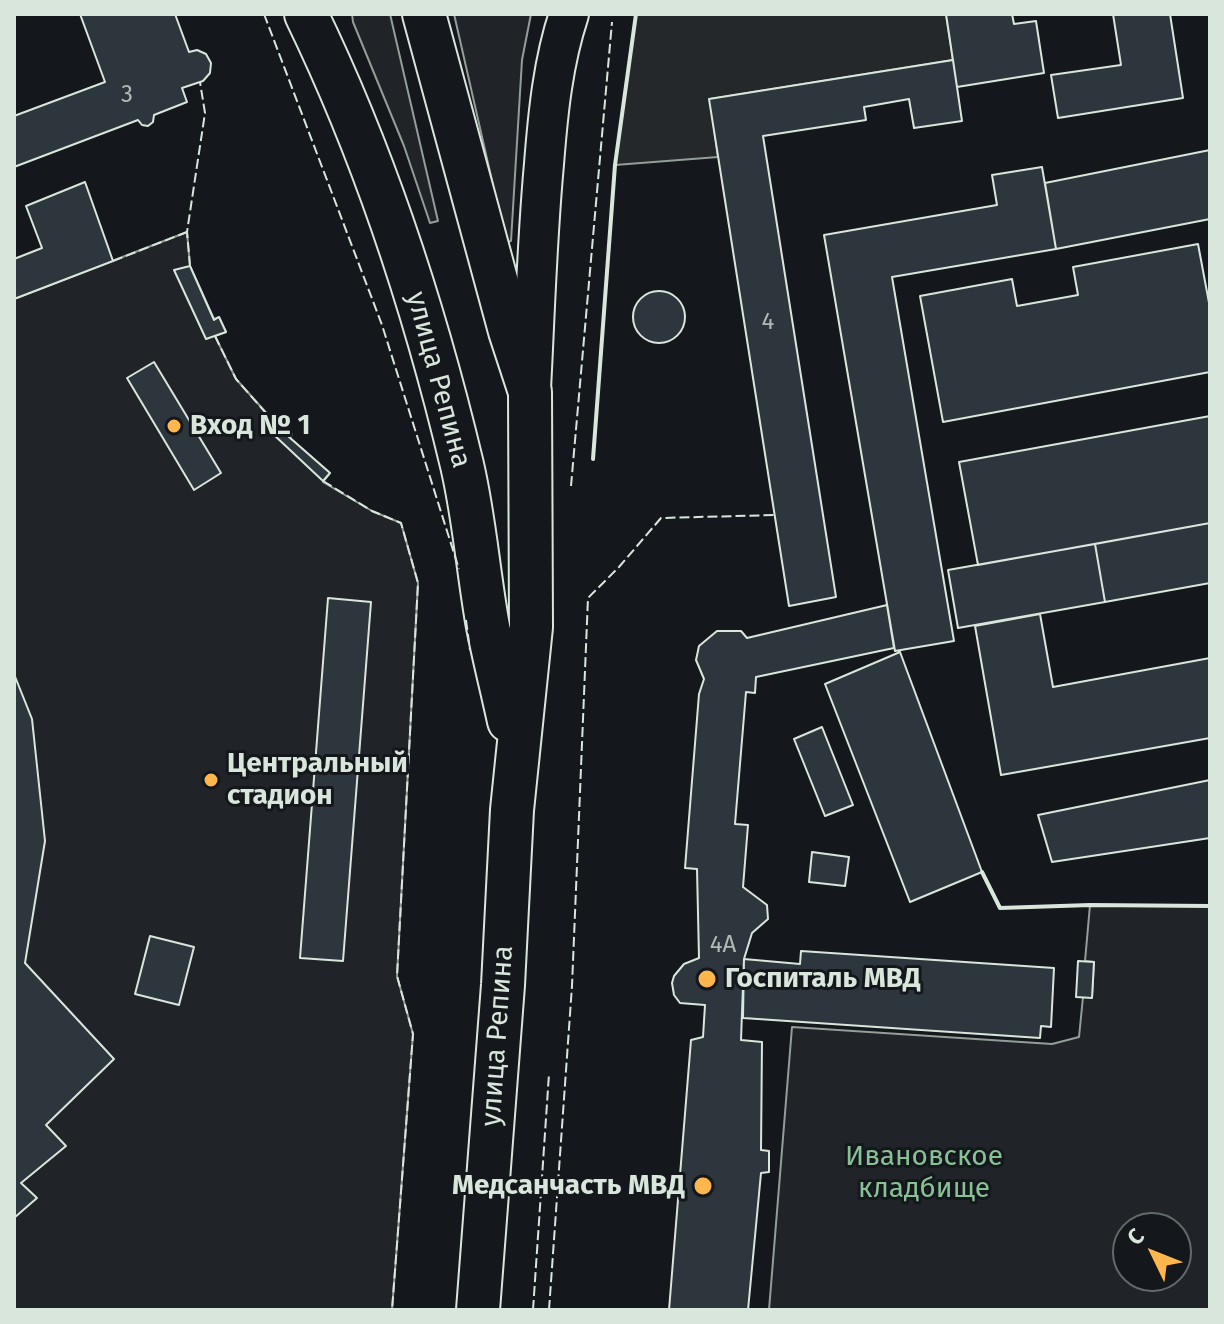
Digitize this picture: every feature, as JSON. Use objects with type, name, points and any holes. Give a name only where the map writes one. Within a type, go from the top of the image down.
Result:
[{"type":"main road","name":"улица Репина","points":[[306,14],[375,172],[423,317],[463,468],[488,624],[518,761]]},
{"type":"main road","name":"улица Репина","points":[[424,14],[510,331],[530,392]]},
{"type":"main road","name":"улица Репина","points":[[478,1310],[503,985],[512,810],[531,627],[530,392],[538,234],[558,47],[569,14]]},
{"type":"green space","points":[[352,14],[390,14],[438,221],[430,223],[404,146]]},
{"type":"green space","points":[[454,14],[531,14],[522,60],[511,241],[506,242]]},
{"type":"green space","name":"Центральный стадион","points":[[187,232],[190,266],[214,319],[219,317],[226,332],[215,336],[236,379],[279,427],[282,424],[292,434],[290,438],[330,473],[323,482],[372,511],[401,523],[418,583],[397,976],[413,1034],[392,1310],[14,1310],[14,299]]},
{"type":"green space","name":"Ивановское кладбище","points":[[1090,905],[1210,906],[1210,1310],[769,1310],[792,1027],[1052,1044],[1079,1037],[1083,997],[1092,997],[1094,962],[1085,961]]},
{"type":"shaded area","points":[[636,14],[946,14],[953,60],[710,99],[718,157],[615,165]]},
{"type":"building","points":[[80,14],[175,14],[189,52],[197,50],[206,54],[211,63],[210,73],[203,81],[182,88],[187,102],[154,115],[153,122],[148,126],[138,120],[14,167],[14,116],[105,82]]},
{"type":"building","points":[[946,14],[1012,14],[1014,24],[1036,21],[1044,73],[957,87]]},
{"type":"building","points":[[1113,14],[1170,14],[1183,98],[1058,118],[1051,75],[1121,65]]},
{"type":"building","points":[[953,60],[962,121],[914,128],[909,99],[864,107],[866,120],[763,136],[836,597],[789,606],[709,99]]},
{"type":"building","points":[[1210,150],[1210,219],[1056,249],[1045,183]]},
{"type":"building","points":[[1042,167],[1056,249],[892,277],[954,641],[895,651],[824,235],[997,205],[992,175]]},
{"type":"building","points":[[85,182],[113,261],[14,299],[14,259],[42,248],[26,206]]},
{"type":"building","points":[[1198,244],[1210,308],[1210,372],[943,422],[920,296],[1012,279],[1017,306],[1078,295],[1073,267]]},
{"type":"building","points":[[190,266],[214,320],[219,317],[226,332],[206,339],[174,270]]},
{"type":"building","points":[[659,291],[677,299],[685,317],[677,335],[659,343],[641,335],[633,317],[641,299]]},
{"type":"building","name":"Вход № 1","points":[[154,362],[221,473],[194,490],[127,378]]},
{"type":"building","points":[[1210,416],[1210,523],[978,565],[959,462]]},
{"type":"building","points":[[282,424],[292,434],[289,437],[330,473],[323,481],[273,434]]},
{"type":"building","points":[[1210,523],[1210,583],[1105,602],[1095,544]]},
{"type":"building","points":[[1095,544],[1105,602],[958,628],[948,570]]},
{"type":"building","points":[[328,598],[371,602],[343,961],[300,958]]},
{"type":"building","points":[[887,605],[894,648],[756,677],[755,693],[746,692],[735,824],[748,825],[743,887],[767,905],[768,919],[752,933],[744,959],[741,1040],[762,1042],[761,1150],[769,1151],[769,1172],[761,1173],[748,1310],[669,1310],[691,1040],[703,1037],[705,1005],[680,1003],[674,995],[672,983],[684,964],[699,958],[697,869],[685,868],[699,694],[704,679],[696,660],[699,646],[717,631],[741,631],[747,638]]},
{"type":"building","points":[[1040,614],[1053,687],[1210,658],[1210,738],[1001,775],[975,626]]},
{"type":"building","points":[[900,652],[982,872],[910,902],[825,684]]},
{"type":"building","points":[[14,674],[32,719],[45,841],[25,963],[114,1059],[46,1125],[66,1146],[21,1183],[37,1198],[14,1218]]},
{"type":"building","points":[[822,727],[853,805],[825,816],[794,739]]},
{"type":"building","points":[[1210,780],[1210,838],[1052,862],[1038,815]]},
{"type":"building","points":[[812,852],[849,857],[845,886],[809,882]]},
{"type":"building","points":[[150,936],[194,947],[179,1005],[135,994]]},
{"type":"building","points":[[801,951],[1054,968],[1051,1027],[1041,1026],[1040,1038],[743,1018],[744,959],[800,964]]},
{"type":"building","points":[[1078,961],[1094,962],[1092,998],[1076,997]]},
{"type":"fence","points":[[264,14],[382,325],[459,569]]},
{"type":"fence","points":[[571,486],[612,22]]},
{"type":"fence","points":[[190,266],[187,232],[205,113],[200,82]]},
{"type":"fence","points":[[113,261],[187,232]]},
{"type":"fence","points":[[215,336],[236,379],[279,428]]},
{"type":"fence","points":[[323,481],[372,511],[401,523],[418,583],[397,976],[413,1034],[392,1310]]},
{"type":"fence","points":[[549,1310],[572,986],[588,598],[661,518],[774,515]]},
{"type":"fence","points":[[466,620],[470,650]]},
{"type":"fence","points":[[533,1310],[549,1074]]},
{"type":"wall","points":[[593,459],[615,165],[636,14]]},
{"type":"wall","points":[[982,872],[1000,908],[1210,906]]},
{"type":"place","name":"Вход № 1","points":[[174,426]]},
{"type":"place","name":"Центральный стадион","points":[[211,780]]},
{"type":"place","name":"Госпиталь МВД","points":[[707,979]]},
{"type":"place","name":"Медсанчасть МВД","points":[[703,1186]]}]
